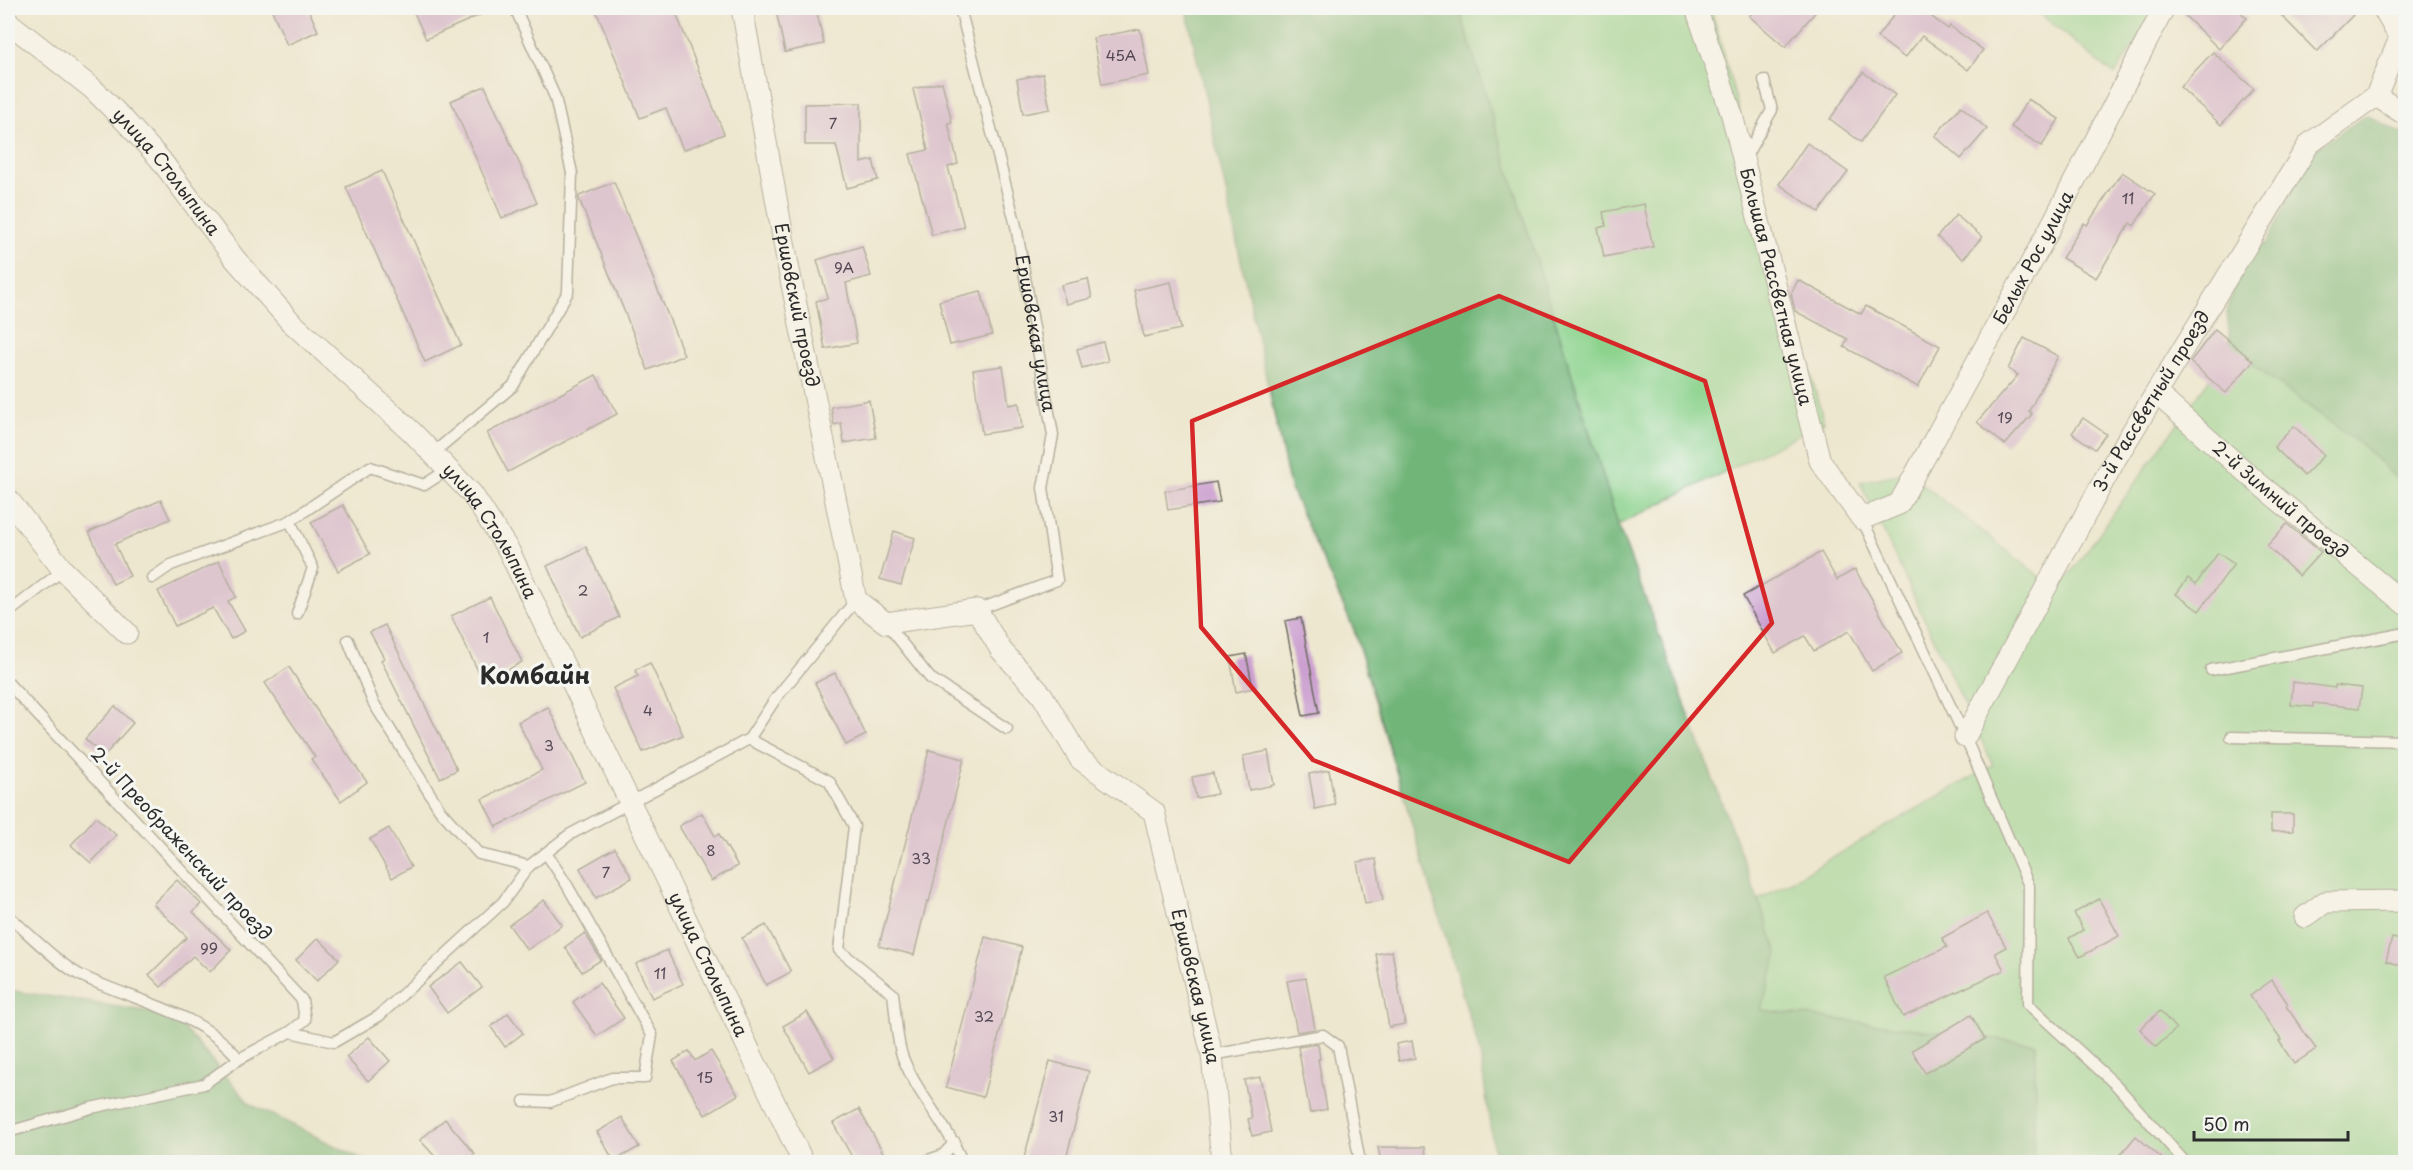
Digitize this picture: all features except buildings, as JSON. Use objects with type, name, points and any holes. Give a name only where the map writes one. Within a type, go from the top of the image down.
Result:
[{"type":"street","name":"Ершовский проезд","points":[[742,8],[788,265],[856,600]]},
{"type":"street","name":"Большая Рассветная улица","points":[[1696,8],[1732,115],[1820,460],[1862,519]]},
{"type":"street","name":"Белых Рос улица","points":[[1862,519],[1899,504],[2048,232],[2164,8]]},
{"type":"street","points":[[2383,8],[2400,38],[2376,96],[2406,116]]},
{"type":"street","name":"улица Столыпина","points":[[8,22],[93,89],[125,120],[160,159],[236,259],[291,322],[433,453],[472,494],[509,551],[803,1162]]},
{"type":"street","name":"3-й Рассветный проезд","points":[[1965,737],[2116,458],[2309,144],[2376,96]]},
{"type":"street","name":"2-й Зимний проезд","points":[[2156,393],[2258,483],[2406,605]]},
{"type":"street","points":[[8,499],[63,570],[127,633]]},
{"type":"street","points":[[856,600],[886,623],[977,610]]},
{"type":"street","name":"Ершовская улица","points":[[977,610],[1001,650],[1042,695],[1080,759],[1154,812],[1212,1055],[1222,1162]]},
{"type":"street","points":[[2305,917],[2325,902],[2406,901]]},
{"type":"lane","points":[[433,453],[513,386],[568,292],[572,173],[555,97],[515,8]]},
{"type":"lane","name":"Ершовская улица","points":[[960,8],[1016,226],[1053,435],[1043,488],[1057,580],[977,610]]},
{"type":"lane","points":[[1744,161],[1772,110],[1764,80]]},
{"type":"lane","points":[[152,578],[171,565],[290,521],[370,467],[424,485],[449,469]]},
{"type":"lane","points":[[1862,519],[1965,737],[2030,886],[2028,1004],[2115,1085],[2186,1162]]},
{"type":"lane","points":[[290,521],[313,568],[297,614]]},
{"type":"lane","points":[[8,613],[63,570]]},
{"type":"lane","points":[[8,1132],[91,1108],[204,1084],[240,1059],[290,1032],[334,1042],[379,1016],[503,902],[529,866],[546,852],[569,836],[749,739],[776,698],[856,600]]},
{"type":"lane","points":[[886,623],[930,678],[1007,729]]},
{"type":"lane","points":[[2211,670],[2406,633]]},
{"type":"lane","points":[[348,640],[373,702],[440,810],[479,854],[529,866]]},
{"type":"lane","name":"2-й Преображенский проезд","points":[[8,683],[302,1000],[305,1020],[290,1032]]},
{"type":"lane","points":[[2231,737],[2406,741]]},
{"type":"lane","points":[[749,739],[829,781],[854,826],[839,950],[893,994],[902,1056],[919,1089],[955,1142],[962,1162]]},
{"type":"lane","points":[[524,1101],[550,1102],[612,1078],[645,1078],[652,1035],[546,852]]},
{"type":"lane","points":[[8,915],[77,973],[151,1003],[204,1029],[231,1049],[240,1059]]},
{"type":"lane","points":[[1212,1055],[1323,1035],[1338,1046],[1360,1162]]},
{"type":"lane","points":[[923,1162],[943,1155],[955,1142]]},
{"type":"highlighted area","points":[[1499,296],[1705,381],[1772,623],[1569,862],[1313,760],[1201,627],[1192,421]]},
{"type":"green space","points":[[1186,8],[1459,8],[1618,525],[1778,953],[1761,1010],[2036,1044],[2033,1162],[1495,1162],[1480,1053],[1354,630],[1290,487]]},
{"type":"green space","points":[[1459,8],[1711,8],[1824,422],[1618,525]]},
{"type":"green space","points":[[2033,8],[2156,8],[2115,75]]},
{"type":"green space","points":[[2366,115],[2405,135],[2405,487],[2363,446],[2231,349],[2227,313],[2238,271],[2245,256],[2267,243],[2310,153]]},
{"type":"green space","points":[[2231,349],[2363,446],[2405,487],[2405,1162],[2033,1162],[2036,1044],[1761,1010],[1778,953],[1758,900],[1993,765],[1860,482],[1907,472],[2058,591]]},
{"type":"green space","points":[[8,990],[172,1015],[250,1104],[368,1162],[8,1162]]},
{"type":"district","name":"Комбайн","points":[[535,676]]}]
